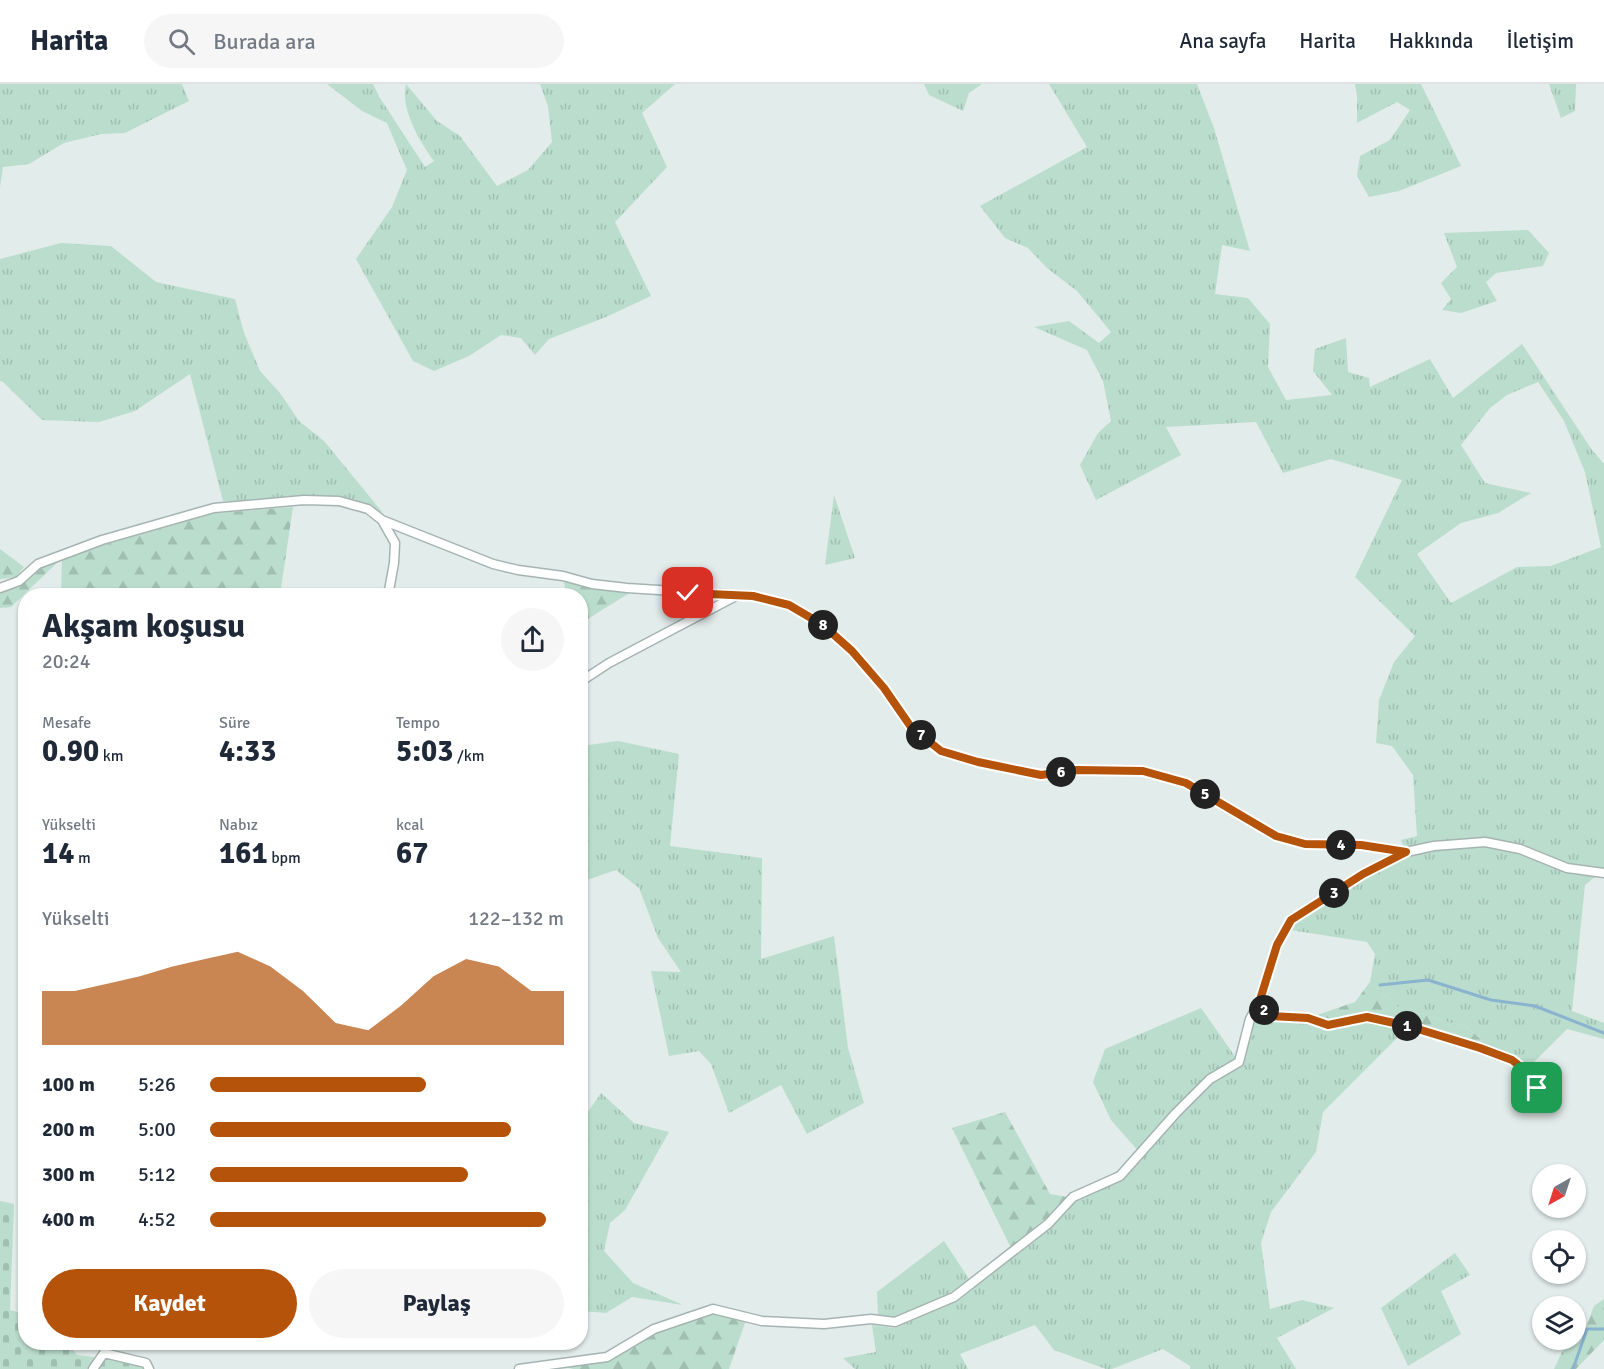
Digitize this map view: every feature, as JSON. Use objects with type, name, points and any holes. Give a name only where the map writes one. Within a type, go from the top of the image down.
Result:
[{"type":"street","points":[[0,588],[19,580],[38,564],[68,551],[214,508],[304,500],[339,501],[368,509],[382,520],[492,564],[563,576],[592,584],[753,596],[789,605],[823,625],[852,651],[884,688],[911,727],[941,751],[978,762],[1041,775],[1077,770],[1143,771],[1186,783],[1276,836],[1305,844],[1361,845],[1406,852]]},
{"type":"street","points":[[382,520],[395,543],[389,588]]},
{"type":"street","points":[[588,677],[609,663],[736,596]]},
{"type":"street","points":[[519,1369],[607,1357],[654,1329],[713,1309],[762,1321],[824,1324],[871,1319],[895,1322],[954,1297],[1048,1224],[1073,1197],[1120,1176],[1210,1079],[1239,1062],[1250,1018],[1259,1003],[1277,945],[1291,920],[1363,874],[1406,852],[1434,846],[1485,842],[1520,849],[1567,868],[1604,873]]},
{"type":"street","points":[[1259,1003],[1269,1016],[1308,1018],[1328,1025],[1367,1017],[1408,1026],[1512,1060],[1527,1072],[1537,1088]]},
{"type":"street","points":[[93,1369],[105,1350]]},
{"type":"street","points":[[104,1353],[146,1363],[149,1369]]},
{"type":"green space","points":[[0,84],[182,84],[189,101],[125,133],[101,134],[64,143],[29,164],[3,167],[0,187]]},
{"type":"green space","points":[[327,84],[373,84],[425,167],[434,161],[422,144],[408,114],[406,84],[437,121],[460,136],[497,186],[528,170],[552,142],[548,106],[540,84],[675,84],[642,113],[667,167],[615,222],[651,296],[606,317],[549,339],[535,355],[521,338],[501,335],[469,356],[434,371],[413,361],[356,259],[392,207],[407,170],[387,123],[362,111]]},
{"type":"green space","points":[[924,84],[982,84],[969,93],[963,111],[929,95]]},
{"type":"green space","points":[[1049,84],[1197,84],[1214,128],[1250,251],[1222,245],[1215,294],[1248,298],[1270,324],[1268,367],[1286,400],[1332,395],[1313,371],[1315,349],[1346,338],[1348,372],[1369,378],[1370,387],[1430,359],[1453,398],[1522,344],[1592,450],[1604,464],[1604,869],[1568,864],[1524,845],[1474,838],[1404,847],[1401,840],[1417,836],[1413,775],[1392,746],[1376,743],[1379,700],[1394,662],[1415,636],[1355,577],[1402,480],[1331,459],[1283,473],[1256,422],[1166,427],[1181,455],[1096,500],[1080,465],[1098,433],[1111,421],[1103,381],[1087,350],[1034,327],[1069,321],[1099,343],[1111,332],[1077,291],[1047,268],[1028,248],[1005,238],[980,206],[1087,147]],"holes":[[[1538,382],[1564,421],[1585,472],[1601,547],[1551,566],[1517,567],[1451,603],[1417,554],[1461,523],[1498,513],[1531,493],[1485,483],[1461,445],[1490,408],[1507,395]]]},
{"type":"green space","points":[[1355,84],[1421,84],[1461,166],[1399,191],[1369,197],[1357,176],[1360,156],[1390,140],[1410,110],[1397,102],[1357,123]]},
{"type":"green space","points":[[1549,84],[1576,84],[1575,111],[1561,118]]},
{"type":"green space","points":[[1528,230],[1549,253],[1543,266],[1496,273],[1486,282],[1497,301],[1461,313],[1442,310],[1451,299],[1441,283],[1457,267],[1444,233]]},
{"type":"green space","points":[[61,243],[111,246],[156,282],[235,299],[244,333],[260,371],[280,393],[299,421],[324,441],[383,513],[362,504],[323,497],[223,501],[190,374],[135,411],[99,422],[42,420],[0,381],[0,259]]},
{"type":"green space","points":[[834,495],[855,558],[825,565]]},
{"type":"green space","points":[[293,507],[281,588],[61,588],[62,558],[31,588],[18,588],[18,600],[11,607],[0,608],[0,593],[22,583],[39,567],[62,557],[216,513]]},
{"type":"green space","points":[[0,549],[24,567],[16,577],[0,579]]},
{"type":"green space","points":[[563,576],[636,589],[588,619],[588,588],[565,588]]},
{"type":"green space","points":[[618,741],[679,754],[670,846],[762,858],[761,959],[834,936],[848,1048],[864,1103],[807,1134],[781,1085],[729,1113],[711,1064],[699,1051],[669,1056],[651,971],[681,972],[658,938],[639,888],[616,870],[588,880],[588,745]]},
{"type":"green space","points":[[1485,846],[1520,853],[1569,872],[1595,877],[1585,885],[1572,1011],[1604,1023],[1604,1039],[1567,1029],[1529,1067],[1518,1057],[1488,1046],[1468,1028],[1398,1007],[1370,982],[1375,954],[1367,942],[1290,930],[1294,922],[1366,877],[1408,855],[1434,849]]},
{"type":"green space","points":[[1370,982],[1398,1007],[1468,1028],[1488,1046],[1367,1014],[1328,1022],[1314,1016],[1355,1002]]},
{"type":"green space","points":[[1201,1008],[1239,1062],[1253,1019],[1260,1008],[1267,1019],[1306,1022],[1328,1030],[1368,1022],[1405,1030],[1323,1112],[1316,1152],[1271,1212],[1261,1243],[1270,1309],[1302,1300],[1334,1308],[1277,1338],[1296,1369],[1190,1369],[1190,1366],[1163,1349],[1112,1369],[1106,1369],[1054,1350],[1035,1325],[960,1354],[968,1369],[855,1369],[843,1358],[876,1352],[872,1325],[895,1328],[959,1300],[1050,1228],[1073,1197],[1120,1176],[1140,1153],[1111,1120],[1093,1082],[1105,1049]]},
{"type":"green space","points":[[601,1093],[634,1123],[669,1132],[625,1210],[610,1223],[604,1251],[633,1283],[683,1305],[632,1297],[606,1313],[588,1312],[588,1112]]},
{"type":"green space","points":[[1005,1112],[1050,1194],[1068,1197],[1048,1224],[1012,1250],[952,1128]]},
{"type":"green space","points":[[0,1201],[14,1204],[10,1310],[18,1312],[18,1350],[73,1350],[77,1355],[146,1363],[149,1369],[0,1369]]},
{"type":"green space","points":[[944,1241],[969,1279],[950,1293],[896,1318],[878,1316],[877,1292]]},
{"type":"green space","points":[[1455,1253],[1470,1275],[1441,1291],[1461,1334],[1408,1366],[1381,1308]]},
{"type":"green space","points":[[1604,1299],[1604,1340],[1576,1369],[1554,1369],[1563,1350],[1586,1350],[1586,1327],[1594,1306]]},
{"type":"green space","points":[[713,1309],[747,1317],[729,1369],[573,1369],[556,1363],[607,1357],[654,1329]]},
{"type":"waterway","points":[[1380,985],[1428,980],[1491,1000],[1535,1006],[1604,1033]]},
{"type":"waterway","points":[[1573,1369],[1587,1329],[1604,1329]]},
{"type":"route","points":[[688,593],[753,596],[789,605],[823,625],[852,651],[884,688],[911,727],[941,751],[978,762],[1041,775],[1077,770],[1143,771],[1186,783],[1276,836],[1305,844],[1361,845],[1406,852],[1363,874],[1291,920],[1277,945],[1259,1003],[1269,1016],[1308,1018],[1328,1025],[1367,1017],[1408,1026],[1480,1048],[1512,1060],[1527,1072],[1537,1088]]}]
